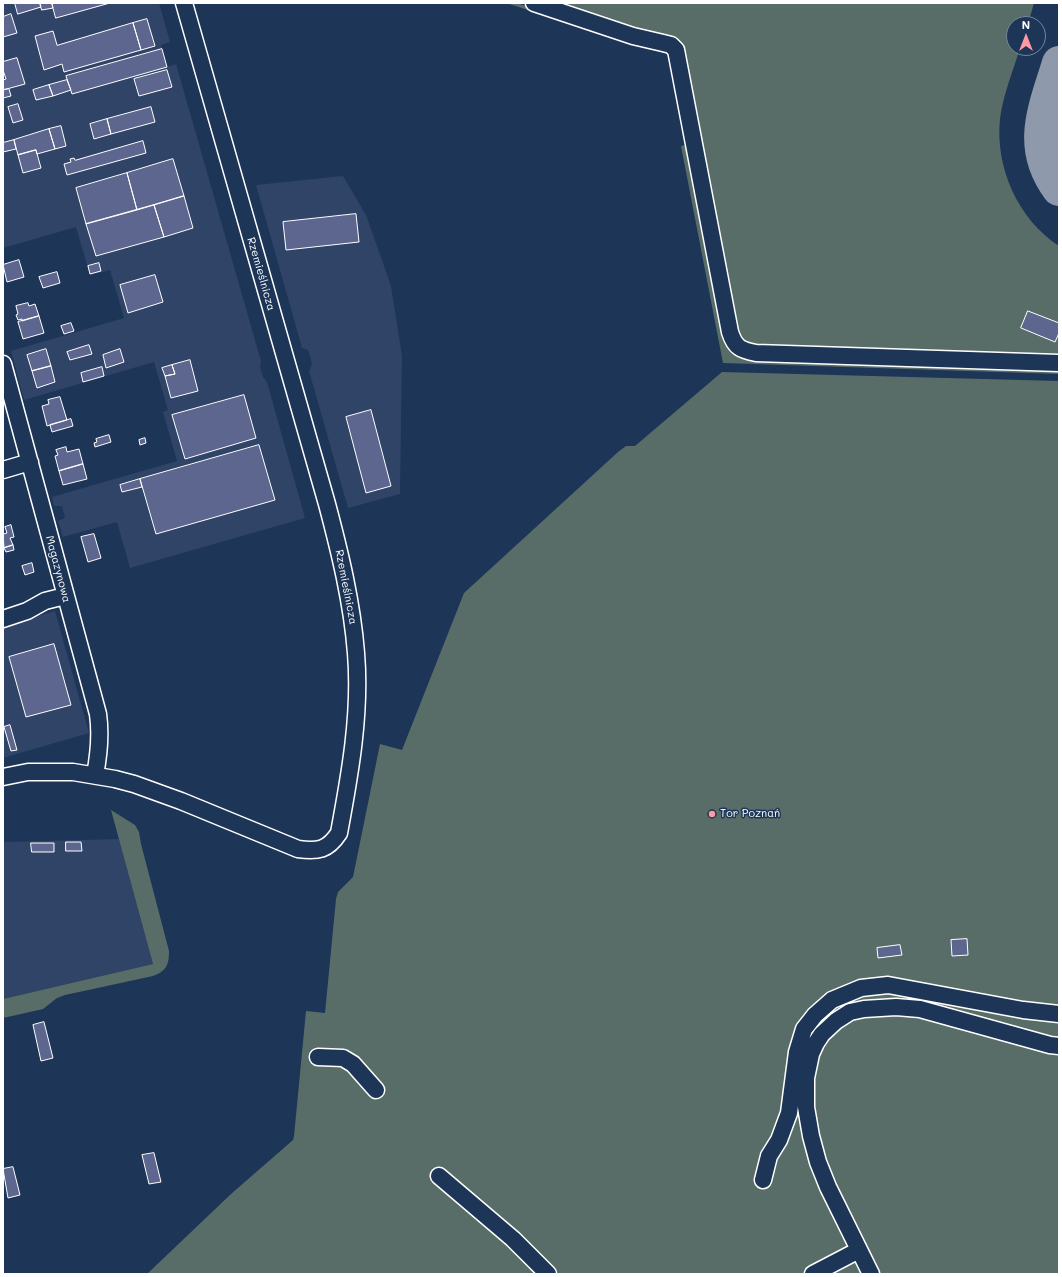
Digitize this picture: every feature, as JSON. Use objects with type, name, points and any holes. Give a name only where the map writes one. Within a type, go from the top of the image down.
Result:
[{"type":"street","name":"Rzemieślnicza","points":[[3,777],[36,772],[73,772],[95,775],[134,784],[181,801],[298,849],[312,851],[326,848],[333,843],[339,833],[353,753],[356,706],[356,654],[352,614],[344,569],[327,504],[184,3]]},
{"type":"street","points":[[534,3],[633,36],[664,42],[671,45],[676,50],[730,332],[732,340],[737,347],[745,351],[756,353],[1059,363]]},
{"type":"street","name":"Magazynowa","points":[[3,364],[98,714],[100,748],[95,775]]},
{"type":"street","points":[[3,470],[30,462]]},
{"type":"street","points":[[3,619],[27,611],[45,601],[65,596]]},
{"type":"street","points":[[763,1180],[769,1156],[779,1140],[789,1113],[797,1052],[804,1029],[815,1015],[832,1000],[861,988],[888,986],[1023,1010],[1059,1014]]},
{"type":"street","points":[[871,1274],[828,1187],[818,1162],[806,1107],[806,1078],[808,1064],[816,1043],[829,1026],[844,1016],[858,1010],[896,1007],[920,1009],[1050,1045],[1059,1046]]},
{"type":"street","points":[[318,1057],[343,1058],[353,1064],[376,1090]]},
{"type":"street","points":[[439,1176],[513,1239],[548,1274]]},
{"type":"street","points":[[813,1274],[859,1250]]},
{"type":"shaded area","points":[[3,3],[159,3],[170,42],[161,45],[167,67],[176,64],[261,361],[260,367],[263,377],[267,382],[305,518],[130,568],[117,522],[63,537],[58,521],[65,518],[62,506],[54,506],[52,497],[177,461],[163,412],[168,410],[154,362],[24,400],[11,351],[124,318],[110,270],[90,275],[76,227],[3,248]]},
{"type":"shaded area","points":[[343,176],[366,215],[391,286],[402,356],[400,494],[348,508],[309,371],[312,364],[308,350],[302,348],[256,185]]},
{"type":"shaded area","points":[[55,611],[89,733],[3,758],[3,626]]},
{"type":"shaded area","points":[[119,839],[153,964],[3,999],[3,842]]},
{"type":"green space","points":[[506,3],[517,3],[630,40],[669,50],[730,347],[1059,368],[1059,374],[723,363],[681,146],[686,145],[668,54]]},
{"type":"green space","points":[[544,3],[1034,3],[1030,16],[1006,16],[1006,56],[1017,56],[1003,101],[999,137],[1001,156],[1012,191],[1032,222],[1044,235],[1059,246],[1059,359],[759,349],[736,339],[685,58]]},
{"type":"green space","name":"Tor Poznań","points":[[722,372],[1059,381],[1059,1274],[147,1274],[231,1194],[293,1140],[306,1011],[325,1013],[336,899],[338,892],[353,877],[380,744],[402,750],[464,593],[618,452],[626,446],[635,446]]},
{"type":"green space","points":[[111,810],[135,825],[139,832],[169,951],[168,963],[161,972],[153,976],[65,995],[57,998],[43,1009],[3,1018],[3,999],[153,964]]},
{"type":"building","points":[[15,3],[40,3],[41,7],[18,14]]},
{"type":"building","points":[[40,3],[52,3],[53,8],[42,10]]},
{"type":"building","points":[[52,3],[110,3],[56,18]]},
{"type":"building","points":[[11,14],[17,33],[3,37],[3,17]]},
{"type":"building","points":[[147,19],[155,46],[141,50],[133,23]]},
{"type":"building","points":[[133,23],[141,50],[64,72],[62,64],[44,70],[35,36],[53,31],[57,45]]},
{"type":"building","points":[[162,49],[167,67],[72,94],[66,76]]},
{"type":"building","points":[[17,58],[25,84],[3,90],[3,80],[6,79],[3,70],[3,62]]},
{"type":"building","points":[[167,70],[172,87],[139,96],[134,79]]},
{"type":"building","points":[[67,80],[71,90],[53,96],[49,85]]},
{"type":"building","points":[[49,85],[53,96],[36,100],[33,90]]},
{"type":"building","points":[[9,89],[11,96],[3,98],[3,90]]},
{"type":"building","points":[[18,104],[23,120],[13,123],[8,107]]},
{"type":"building","points":[[151,107],[155,122],[111,134],[107,119]]},
{"type":"building","points":[[107,119],[111,134],[94,139],[90,124]]},
{"type":"building","points":[[61,126],[66,146],[55,149],[49,129]]},
{"type":"building","points":[[49,129],[55,149],[37,154],[36,150],[18,155],[14,140]]},
{"type":"building","points":[[14,140],[16,149],[3,152],[3,143]]},
{"type":"building","points":[[143,141],[146,153],[67,175],[64,164],[71,162],[70,159],[74,158],[75,160]]},
{"type":"building","points":[[36,150],[41,168],[23,173],[18,155]]},
{"type":"building","points":[[173,159],[184,196],[137,210],[127,173]]},
{"type":"building","points":[[127,173],[137,210],[86,224],[76,188]]},
{"type":"building","points":[[184,196],[193,228],[164,237],[154,205]]},
{"type":"building","points":[[154,205],[164,237],[96,256],[86,224]]},
{"type":"building","points":[[356,214],[359,242],[286,250],[283,222]]},
{"type":"building","points":[[19,260],[24,277],[7,282],[3,265]]},
{"type":"building","points":[[99,263],[101,271],[90,274],[88,266]]},
{"type":"building","points":[[57,272],[60,283],[43,288],[39,277]]},
{"type":"building","points":[[155,275],[163,302],[128,313],[120,285]]},
{"type":"building","points":[[28,303],[29,306],[35,304],[39,316],[22,321],[22,319],[18,320],[16,315],[18,314],[16,306]]},
{"type":"building","points":[[1028,311],[1059,323],[1059,333],[1055,342],[1021,328]]},
{"type":"building","points":[[39,316],[44,333],[23,339],[18,322]]},
{"type":"building","points":[[71,323],[74,331],[64,334],[61,326]]},
{"type":"building","points":[[89,345],[92,354],[70,360],[67,352]]},
{"type":"building","points":[[46,349],[51,366],[32,371],[27,355]]},
{"type":"building","points":[[120,349],[124,362],[106,368],[103,355]]},
{"type":"building","points":[[190,360],[198,391],[171,398],[165,376],[175,374],[172,365]]},
{"type":"building","points":[[172,365],[175,374],[165,376],[162,368]]},
{"type":"building","points":[[51,366],[55,382],[37,388],[32,371]]},
{"type":"building","points":[[102,367],[104,376],[83,382],[81,373]]},
{"type":"building","points":[[244,395],[256,438],[185,459],[172,415]]},
{"type":"building","points":[[60,397],[67,420],[47,426],[42,406],[49,404],[48,400]]},
{"type":"building","points":[[371,410],[391,486],[366,493],[346,417]]},
{"type":"building","points":[[71,419],[73,426],[52,432],[50,425]]},
{"type":"building","points":[[109,435],[111,442],[95,447],[94,443],[97,442],[96,439]]},
{"type":"building","points":[[145,438],[146,443],[140,445],[139,440]]},
{"type":"building","points":[[259,445],[275,500],[156,534],[140,479]]},
{"type":"building","points":[[66,447],[67,452],[79,449],[83,464],[59,471],[55,456],[58,455],[56,450]]},
{"type":"building","points":[[83,464],[87,479],[63,485],[59,471]]},
{"type":"building","points":[[140,479],[142,487],[122,492],[120,485]]},
{"type":"building","points":[[11,525],[14,537],[10,538],[13,545],[4,548],[3,534],[7,533],[5,527]]},
{"type":"building","points":[[94,534],[101,558],[88,562],[81,537]]},
{"type":"building","points":[[13,545],[14,550],[6,552],[4,548]]},
{"type":"building","points":[[32,563],[34,572],[25,575],[22,566]]},
{"type":"building","points":[[54,644],[71,705],[26,717],[9,657]]},
{"type":"building","points":[[10,725],[17,750],[11,751],[4,727]]},
{"type":"building","points":[[66,842],[81,842],[82,851],[66,851]]},
{"type":"building","points":[[31,843],[54,843],[54,852],[32,852]]},
{"type":"building","points":[[967,939],[968,955],[952,956],[951,940]]},
{"type":"building","points":[[900,945],[902,955],[878,958],[877,948]]},
{"type":"building","points":[[44,1022],[53,1058],[41,1061],[33,1025]]},
{"type":"building","points":[[154,1153],[161,1182],[149,1184],[142,1155]]},
{"type":"building","points":[[13,1167],[20,1195],[8,1198],[3,1169]]},
{"type":"taxiway","points":[[1059,63],[1044,112],[1041,142],[1049,173],[1059,189]]},
{"type":"place","name":"Tor Poznań","points":[[712,814]]}]
